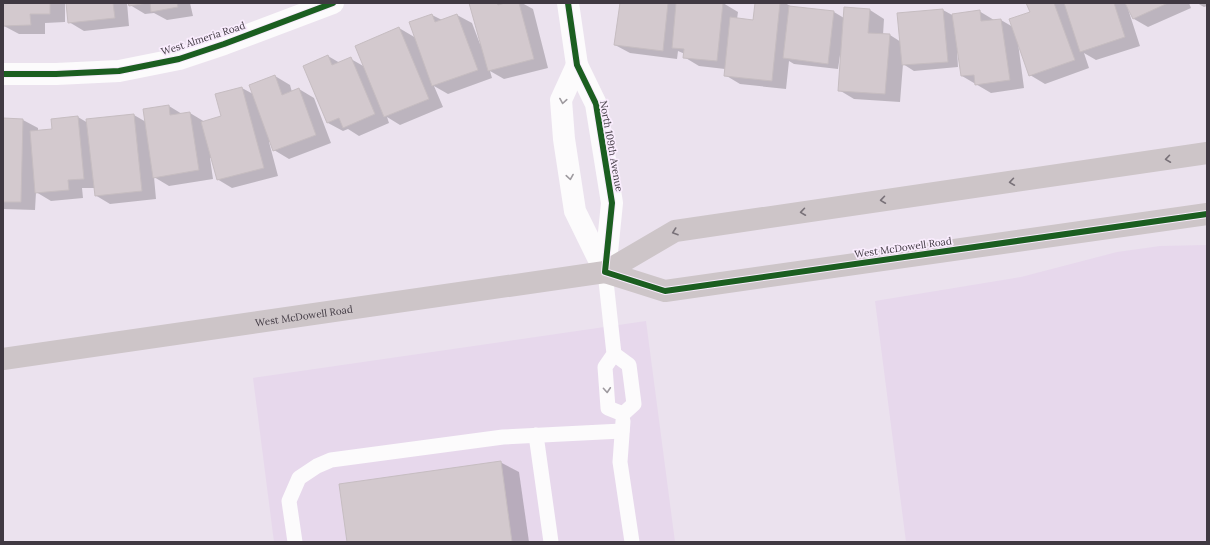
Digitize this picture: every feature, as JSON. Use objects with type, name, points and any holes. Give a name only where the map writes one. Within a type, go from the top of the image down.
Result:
[{"type":"main road","name":"West McDowell Road","points":[[3,359],[605,272],[675,231],[1207,153]]},
{"type":"main road","name":"West McDowell Road","points":[[605,272],[665,291],[1207,214]]},
{"type":"street","name":"West Almeria Road","points":[[3,74],[56,74],[119,71],[179,59],[224,44],[333,3]]},
{"type":"street","name":"North 109th Avenue","points":[[568,3],[577,65],[596,104],[612,203],[605,272]]},
{"type":"street","points":[[577,65],[561,100],[564,139],[575,211],[605,272]]},
{"type":"lane","points":[[605,272],[614,354],[605,367],[608,408],[623,414]]},
{"type":"lane","points":[[614,354],[629,365],[634,404],[623,414],[620,462],[632,542]]},
{"type":"lane","points":[[294,542],[289,501],[299,478],[317,466],[331,460],[503,437],[622,431]]},
{"type":"lane","points":[[536,435],[551,542]]},
{"type":"shaded area","points":[[1207,245],[1207,542],[906,542],[875,301],[1021,277],[1117,252],[1160,246]]},
{"type":"shaded area","points":[[646,321],[675,542],[274,542],[253,378]]},
{"type":"building","points":[[3,3],[50,3],[50,14],[30,14],[31,25],[3,26]]},
{"type":"building","points":[[66,3],[113,3],[115,18],[68,23]]},
{"type":"building","points":[[128,3],[148,3],[129,6]]},
{"type":"building","points":[[150,3],[177,3],[178,7],[151,12]]},
{"type":"building","points":[[469,3],[497,3],[498,5],[505,3],[519,3],[534,59],[488,71]]},
{"type":"building","points":[[620,3],[668,3],[663,51],[614,45]]},
{"type":"building","points":[[676,3],[723,3],[717,61],[683,58],[684,49],[672,48]]},
{"type":"building","points":[[755,3],[780,3],[772,81],[724,76],[730,17],[753,20]]},
{"type":"building","points":[[1026,3],[1054,3],[1075,60],[1029,76],[1009,19],[1030,12]]},
{"type":"building","points":[[1064,3],[1114,3],[1125,37],[1080,52]]},
{"type":"building","points":[[1125,3],[1168,3],[1133,19]]},
{"type":"building","points":[[789,6],[834,11],[828,64],[783,58]]},
{"type":"building","points":[[844,7],[870,9],[868,33],[890,34],[885,94],[838,91]]},
{"type":"building","points":[[943,9],[948,62],[902,65],[897,13]]},
{"type":"building","points":[[980,10],[981,21],[1001,19],[1010,80],[975,85],[974,75],[961,76],[952,14]]},
{"type":"building","points":[[432,14],[435,22],[457,14],[478,70],[432,86],[409,22]]},
{"type":"building","points":[[399,27],[429,99],[384,117],[355,46]]},
{"type":"building","points":[[328,55],[332,65],[351,57],[375,114],[343,128],[339,118],[327,123],[303,66]]},
{"type":"building","points":[[275,75],[282,95],[299,88],[316,135],[273,151],[249,85]]},
{"type":"building","points":[[242,87],[264,168],[217,180],[201,122],[221,116],[215,94]]},
{"type":"building","points":[[169,105],[170,115],[190,112],[199,170],[153,178],[143,109]]},
{"type":"building","points":[[134,114],[142,191],[95,196],[86,119]]},
{"type":"building","points":[[78,116],[84,179],[68,180],[69,190],[35,193],[30,131],[52,129],[51,119]]},
{"type":"building","points":[[3,118],[23,119],[21,202],[3,202]]},
{"type":"building","points":[[501,461],[512,542],[347,542],[339,484]]},
{"type":"cycle path","points":[[3,74],[56,74],[119,71],[179,59],[224,44],[333,3]]},
{"type":"cycle path","points":[[568,3],[577,65],[596,104],[612,203],[605,272],[665,291],[1207,214]]}]
